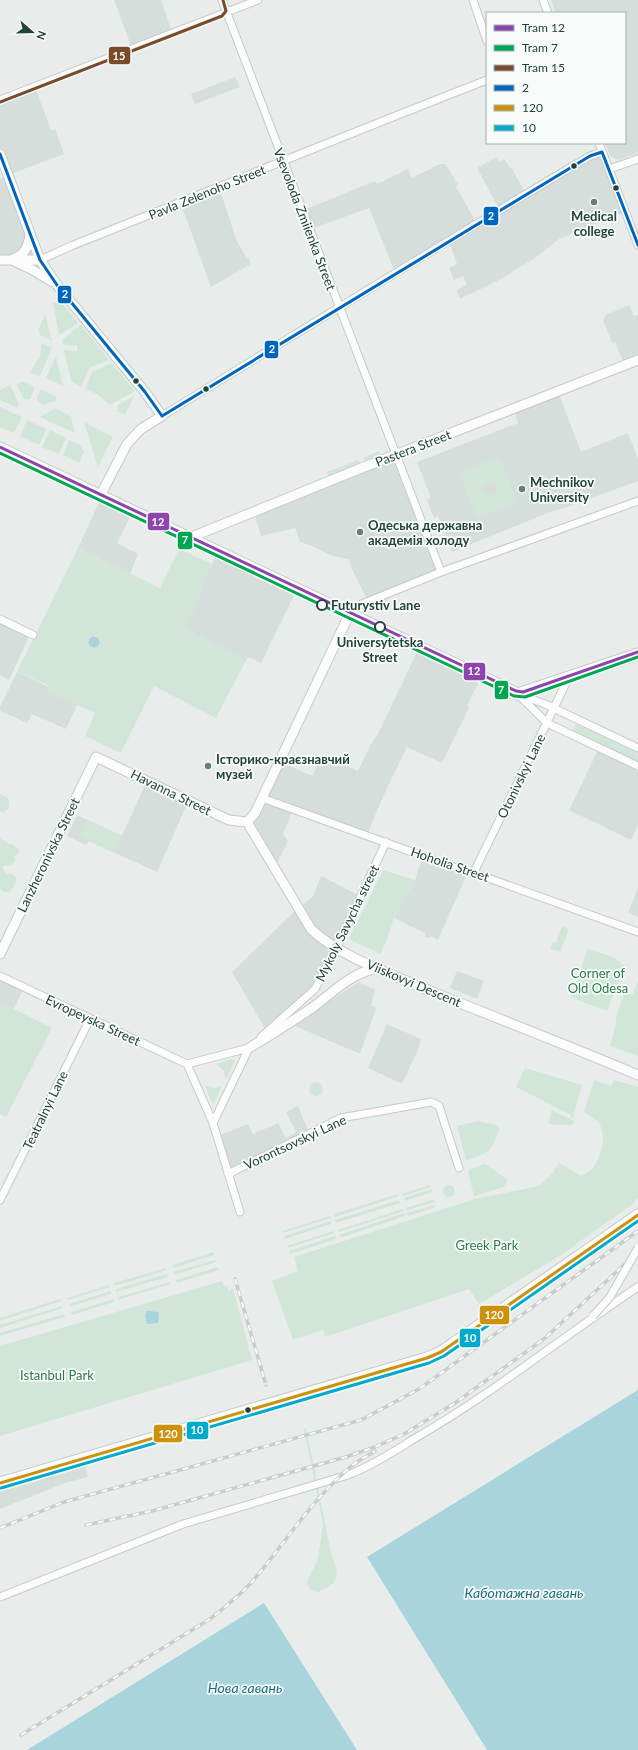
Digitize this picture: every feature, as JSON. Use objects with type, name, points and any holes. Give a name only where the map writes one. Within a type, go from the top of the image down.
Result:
[{"type":"main road","points":[[0,448],[348,616],[518,694],[638,654]]},
{"type":"main road","points":[[0,1483],[435,1354],[461,1339],[638,1215]]},
{"type":"street","name":"Vsevoloda Zmiienka Street","points":[[222,0],[441,572]]},
{"type":"street","points":[[0,100],[258,0]]},
{"type":"street","points":[[473,0],[486,38]]},
{"type":"street","points":[[543,0],[548,12]]},
{"type":"street","name":"Pavla Zelenoho Street","points":[[40,260],[71,246],[284,162],[361,129],[486,80]]},
{"type":"street","points":[[598,144],[638,245]]},
{"type":"street","points":[[100,496],[127,444],[141,429],[584,159],[602,152]]},
{"type":"street","points":[[0,154],[40,260],[57,285],[145,392],[162,416]]},
{"type":"street","points":[[609,169],[638,159]]},
{"type":"street","points":[[12,260],[20,257],[26,251],[30,235]]},
{"type":"street","points":[[0,260],[40,260]]},
{"type":"street","points":[[12,260],[44,276],[57,285]]},
{"type":"street","name":"Pastera Street","points":[[189,538],[638,360]]},
{"type":"street","points":[[247,822],[255,813],[348,616],[356,606],[441,572],[638,501]]},
{"type":"street","points":[[0,619],[33,634]]},
{"type":"street","name":"Otonivskyi Lane","points":[[473,874],[569,678]]},
{"type":"street","points":[[518,694],[554,708],[638,748]]},
{"type":"street","points":[[518,694],[547,723],[638,766]]},
{"type":"street","name":"Havanna Street","points":[[96,757],[229,820],[247,822]]},
{"type":"street","name":"Lanzheronivska Street","points":[[0,954],[96,757]]},
{"type":"street","name":"Hoholia Street","points":[[262,798],[473,874],[477,874],[547,898],[638,932]]},
{"type":"street","name":"Viiskovyi Descent","points":[[247,822],[311,929],[322,939],[377,968],[638,1075]]},
{"type":"street","name":"Mykoly Savycha street","points":[[249,1048],[315,990],[386,842]]},
{"type":"street","points":[[240,1212],[213,1124],[187,1064],[249,1048],[292,1022],[353,976],[364,970],[377,968]]},
{"type":"street","name":"Evropeyska Street","points":[[0,976],[187,1064]]},
{"type":"street","name":"Teatralnyi Lane","points":[[0,1200],[90,1019]]},
{"type":"street","points":[[213,1124],[249,1048]]},
{"type":"street","name":"Vorontsovskyi Lane","points":[[228,1174],[341,1118],[431,1102],[439,1106],[459,1168]]},
{"type":"street","points":[[594,1316],[610,1297],[638,1248]]},
{"type":"street","points":[[0,1597],[183,1524],[348,1475],[375,1462],[445,1421],[594,1316],[638,1287]]},
{"type":"shaded area","points":[[114,0],[161,0],[172,32],[132,48]]},
{"type":"shaded area","points":[[551,0],[638,0],[638,153],[618,160],[610,156],[605,144],[626,144],[626,12],[556,12]]},
{"type":"shaded area","points":[[235,77],[240,87],[195,104],[191,94]]},
{"type":"shaded area","points":[[35,87],[51,130],[55,129],[64,154],[8,175],[0,153],[0,100]]},
{"type":"shaded area","points":[[602,153],[625,212],[559,239],[535,258],[499,280],[460,299],[457,290],[467,285],[463,276],[454,280],[449,268],[457,264],[449,242]]},
{"type":"shaded area","points":[[496,157],[499,162],[504,159],[510,168],[511,167],[525,192],[499,209],[477,168]]},
{"type":"shaded area","points":[[440,164],[445,164],[458,184],[456,187],[476,222],[395,272],[369,208],[314,228],[306,209],[375,181],[377,184],[408,169],[412,178]]},
{"type":"shaded area","points":[[7,176],[39,260],[0,259],[0,178]]},
{"type":"shaded area","points":[[219,186],[236,239],[247,259],[249,258],[251,264],[211,287],[180,201]]},
{"type":"shaded area","points":[[629,305],[634,316],[638,315],[638,359],[624,364],[615,342],[612,343],[603,320],[606,315]]},
{"type":"shaded area","name":"Mechnikov University","points":[[558,392],[581,452],[628,433],[638,458],[638,481],[550,512],[452,552],[438,516],[434,518],[430,508],[427,500],[431,498],[417,462],[518,423],[514,409]]},
{"type":"shaded area","name":"Одеська державна академія холоду","points":[[393,456],[440,572],[368,601],[351,567],[349,559],[332,556],[300,542],[295,528],[261,536],[254,513]]},
{"type":"shaded area","points":[[101,498],[132,513],[117,543],[138,554],[130,574],[78,548]]},
{"type":"shaded area","points":[[217,554],[296,591],[261,663],[248,657],[246,661],[184,628],[203,589],[200,587]]},
{"type":"shaded area","points":[[0,622],[29,636],[9,680],[0,675]]},
{"type":"shaded area","points":[[419,648],[481,677],[467,706],[469,708],[442,763],[407,747],[367,834],[263,797],[280,761],[312,776],[322,755],[358,771],[370,746],[378,734]]},
{"type":"shaded area","points":[[17,672],[79,701],[66,729],[32,714],[27,723],[0,711],[0,707]]},
{"type":"shaded area","points":[[598,750],[638,768],[638,826],[631,840],[569,810]]},
{"type":"shaded area","points":[[146,783],[188,802],[157,872],[89,841],[86,845],[67,836],[77,815],[122,836]]},
{"type":"shaded area","points":[[262,798],[293,810],[283,834],[288,841],[275,867],[248,822]]},
{"type":"shaded area","points":[[423,856],[468,872],[438,940],[431,936],[428,938],[425,937],[425,933],[394,918],[415,880]]},
{"type":"shaded area","points":[[321,876],[360,896],[335,946],[323,939],[299,909],[313,896]]},
{"type":"shaded area","points":[[638,888],[638,917],[628,913]]},
{"type":"shaded area","points":[[298,908],[311,930],[335,947],[314,989],[267,1032],[232,972]]},
{"type":"shaded area","points":[[457,971],[484,981],[477,999],[450,988]]},
{"type":"shaded area","points":[[0,977],[24,988],[14,1009],[2,1003],[0,1007]]},
{"type":"shaded area","points":[[359,982],[375,990],[371,1006],[375,1007],[376,1009],[360,1054],[293,1025]]},
{"type":"shaded area","points":[[387,1024],[421,1039],[418,1050],[402,1084],[368,1068]]},
{"type":"shaded area","points":[[298,1106],[309,1132],[229,1172],[218,1136],[248,1124],[253,1134],[278,1123],[286,1138],[296,1132],[286,1112]]},
{"type":"shaded area","points":[[85,1465],[88,1477],[65,1483],[0,1509],[0,1490]]},
{"type":"green space","points":[[53,303],[62,303],[78,323],[59,335]]},
{"type":"green space","points":[[45,315],[52,341],[40,335],[38,330]]},
{"type":"green space","points":[[81,325],[109,360],[90,367],[81,387],[71,381],[64,350],[77,351],[77,346],[63,345],[62,340]]},
{"type":"green space","points":[[42,343],[52,348],[40,376],[30,372],[40,356]]},
{"type":"green space","points":[[56,356],[63,386],[46,378]]},
{"type":"green space","points":[[112,363],[135,391],[110,405],[97,394],[85,389],[92,372]]},
{"type":"green space","points":[[23,381],[35,387],[30,399],[24,399],[16,384]]},
{"type":"green space","points":[[10,385],[19,404],[17,408],[0,400],[0,390]]},
{"type":"green space","points":[[41,389],[57,397],[55,401],[43,405],[38,402],[37,397]]},
{"type":"green space","points":[[134,396],[125,415],[117,411],[118,405]]},
{"type":"green space","points":[[0,407],[22,417],[14,433],[0,427]]},
{"type":"green space","points":[[55,408],[71,416],[75,433],[40,417]]},
{"type":"green space","points":[[27,420],[46,429],[39,445],[20,436]]},
{"type":"green space","points":[[84,422],[113,437],[98,467]]},
{"type":"green space","points":[[50,430],[66,438],[59,454],[42,447]]},
{"type":"green space","points":[[69,440],[80,445],[84,452],[79,463],[63,455]]},
{"type":"green space","points":[[379,451],[381,455],[365,461],[363,458]]},
{"type":"green space","points":[[499,457],[518,502],[477,518],[459,473]],"holes":[[[492,481],[496,485],[497,490],[495,494],[488,496],[483,492],[482,487],[487,482]]]},
{"type":"green space","points":[[358,460],[360,463],[328,476],[327,472]]},
{"type":"green space","points":[[78,548],[160,588],[179,549],[212,564],[200,587],[203,589],[184,628],[246,660],[216,718],[154,686],[121,753],[85,736],[95,713],[46,691],[48,685],[17,672]]},
{"type":"green space","points":[[577,721],[638,750],[638,764],[572,733]]},
{"type":"green space","points":[[0,794],[9,799],[9,808],[3,813],[0,811]]},
{"type":"green space","points":[[87,820],[122,836],[114,853],[79,836]]},
{"type":"green space","points":[[0,838],[8,844],[12,844],[19,850],[19,853],[14,857],[15,861],[11,866],[3,866],[4,871],[7,874],[11,873],[16,877],[16,882],[10,892],[3,892],[0,888]]},
{"type":"green space","points":[[383,870],[415,880],[394,918],[386,942],[380,954],[349,939]]},
{"type":"green space","points":[[562,926],[569,929],[560,952],[550,948],[553,942],[556,943]]},
{"type":"green space","name":"Corner of Old Odesa","points":[[588,949],[613,957],[625,966],[607,1011],[570,997]]},
{"type":"green space","points":[[638,981],[638,1056],[610,1046],[616,1024],[616,1017],[624,994],[633,994]]},
{"type":"green space","points":[[2,1003],[52,1028],[6,1117],[0,1114],[0,1007]]},
{"type":"green space","points":[[231,1059],[234,1060],[234,1063],[227,1077],[225,1078],[224,1071],[216,1064]]},
{"type":"green space","points":[[525,1068],[582,1085],[573,1118],[570,1118],[571,1115],[516,1087]]},
{"type":"green space","name":"Greek Park","points":[[594,1080],[611,1086],[614,1080],[638,1087],[638,1198],[634,1203],[561,1255],[479,1304],[469,1289],[325,1337],[323,1330],[293,1340],[272,1281],[298,1271],[294,1257],[475,1199],[539,1186],[552,1174],[559,1163],[581,1176],[591,1170],[601,1153],[603,1138],[597,1121],[584,1112]]},
{"type":"green space","points":[[316,1082],[321,1084],[323,1089],[321,1094],[316,1096],[311,1094],[309,1089],[311,1084]]},
{"type":"green space","points":[[205,1085],[214,1088],[222,1086],[214,1103],[211,1102]]},
{"type":"green space","points":[[552,1110],[574,1121],[572,1125],[553,1125],[548,1123]]},
{"type":"green space","points":[[478,1121],[496,1125],[500,1128],[489,1150],[466,1160],[457,1126]]},
{"type":"green space","points":[[485,1164],[508,1180],[504,1187],[474,1196],[468,1172],[470,1169]]},
{"type":"green space","points":[[430,1185],[431,1187],[403,1196],[402,1194]]},
{"type":"green space","points":[[449,1185],[453,1187],[455,1191],[453,1195],[449,1197],[445,1195],[443,1191],[445,1187]]},
{"type":"green space","points":[[432,1189],[432,1192],[405,1201],[404,1198]]},
{"type":"green space","points":[[398,1194],[399,1196],[335,1217],[334,1214]]},
{"type":"green space","points":[[435,1199],[435,1202],[407,1210],[406,1208]]},
{"type":"green space","points":[[399,1200],[400,1203],[336,1223],[335,1220]]},
{"type":"green space","points":[[435,1205],[436,1207],[408,1216],[407,1213]]},
{"type":"green space","points":[[403,1209],[404,1211],[339,1232],[338,1230]]},
{"type":"green space","points":[[404,1213],[405,1216],[340,1238],[339,1235]]},
{"type":"green space","points":[[330,1216],[331,1218],[283,1233],[282,1231]]},
{"type":"green space","points":[[331,1221],[331,1224],[285,1239],[284,1236]]},
{"type":"green space","points":[[333,1231],[334,1233],[288,1248],[287,1246]]},
{"type":"green space","points":[[335,1236],[336,1239],[290,1254],[289,1251]]},
{"type":"green space","points":[[214,1252],[214,1255],[173,1268],[172,1265]]},
{"type":"green space","points":[[215,1260],[216,1262],[174,1275],[173,1272]]},
{"type":"green space","points":[[218,1267],[219,1270],[177,1283],[176,1280]]},
{"type":"green space","points":[[166,1268],[167,1270],[115,1286],[114,1283]]},
{"type":"green space","points":[[167,1274],[168,1277],[116,1292],[116,1289]]},
{"type":"green space","name":"Istanbul Park","points":[[222,1281],[224,1286],[227,1285],[228,1291],[233,1289],[252,1360],[0,1436],[0,1346]]},
{"type":"green space","points":[[170,1282],[170,1284],[118,1300],[118,1297]]},
{"type":"green space","points":[[109,1285],[110,1287],[68,1300],[67,1298]]},
{"type":"green space","points":[[111,1291],[111,1294],[69,1307],[69,1304]]},
{"type":"green space","points":[[60,1299],[61,1301],[0,1321],[0,1318]]},
{"type":"green space","points":[[114,1299],[114,1302],[72,1315],[71,1312]]},
{"type":"green space","points":[[62,1306],[63,1308],[0,1328],[0,1325]]},
{"type":"green space","points":[[64,1314],[65,1317],[0,1336],[0,1333]]},
{"type":"green space","points":[[304,1428],[306,1428],[331,1553],[337,1571],[335,1581],[318,1592],[310,1589],[307,1582],[318,1559],[323,1524]]},
{"type":"water","points":[[94,636],[98,638],[100,642],[98,646],[94,648],[90,646],[88,642],[90,638]]},
{"type":"water","points":[[147,1311],[159,1313],[158,1323],[147,1324],[145,1316]]},
{"type":"water","name":"Каботажна гавань","points":[[638,1390],[638,1750],[487,1750],[367,1557]]},
{"type":"water","name":"Нова гавань","points":[[264,1603],[357,1750],[27,1750]]},
{"type":"railway","points":[[0,1528],[64,1502],[361,1420],[419,1389],[638,1231]]},
{"type":"railway","points":[[86,1525],[152,1511],[346,1457],[375,1447],[404,1434],[455,1403],[544,1339],[638,1252]]},
{"type":"railway","points":[[235,1279],[266,1385]]},
{"type":"railway","points":[[21,1735],[210,1619],[220,1611],[251,1583],[321,1496],[353,1464],[375,1451]]},
{"type":"tram line","name":"15","points":[[0,102],[222,16],[226,11],[223,0]]},
{"type":"tram line","name":"12","points":[[0,447],[516,691],[523,692],[638,652]]},
{"type":"tram line","name":"7","points":[[0,453],[514,696],[525,697],[638,657]]},
{"type":"transit line","name":"2","points":[[602,152],[638,245]]},
{"type":"transit line","name":"2","points":[[162,416],[590,156],[602,152]]},
{"type":"transit line","name":"2","points":[[0,154],[40,260],[57,285],[145,392],[162,416]]},
{"type":"transit line","name":"120","points":[[0,1483],[427,1358],[441,1352],[638,1215]]},
{"type":"transit line","name":"10","points":[[1,1488],[429,1363],[444,1356],[638,1221]]},
{"type":"place","name":"Medical college","points":[[594,202]]},
{"type":"place","name":"Mechnikov University","points":[[522,489]]},
{"type":"place","name":"Одеська державна академія холоду","points":[[360,532]]},
{"type":"place","name":"Futurystiv Lane","points":[[322,605]]},
{"type":"place","name":"Universytetska Street","points":[[380,627]]},
{"type":"place","name":"Історико-краєзнавчий музей","points":[[208,766]]}]
